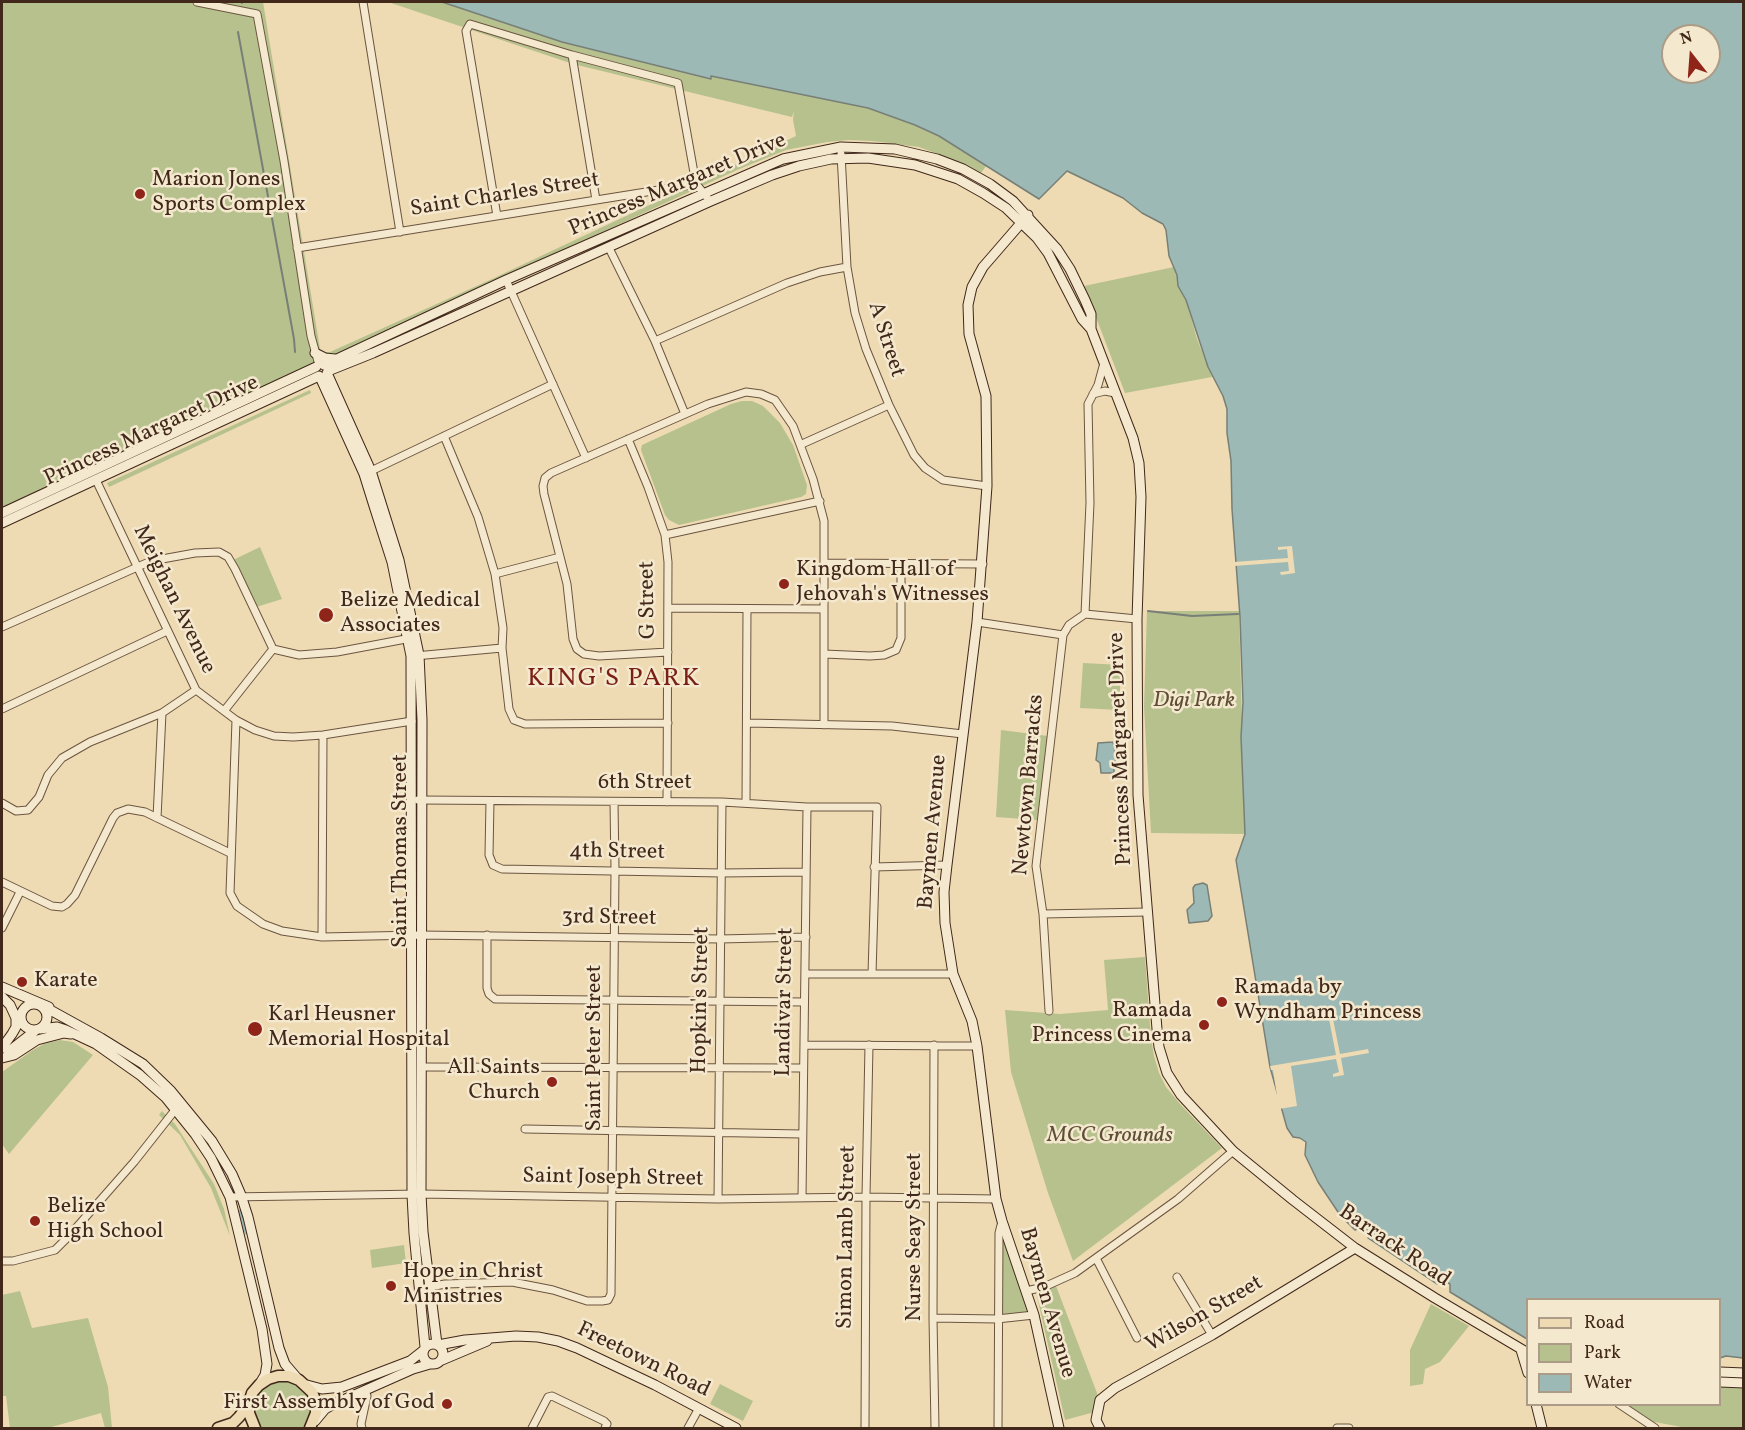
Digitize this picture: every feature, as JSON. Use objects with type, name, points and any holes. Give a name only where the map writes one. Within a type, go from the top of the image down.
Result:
[{"type":"main road","name":"Princess Margaret Drive","points":[[2,513],[322,371],[353,362],[609,248],[783,159],[841,147],[895,149],[937,159],[990,183],[1013,201],[1060,273],[1082,319],[1091,329]]},
{"type":"main road","name":"Princess Margaret Drive","points":[[2,523],[322,371],[337,358],[506,280],[708,197],[799,166],[842,159],[868,158],[894,161],[936,171],[970,185],[1025,219],[1057,249],[1070,269],[1091,314],[1091,329],[1133,438],[1140,471],[1141,513],[1137,619],[1138,795],[1157,1029],[1164,1064],[1180,1095],[1233,1151]]},
{"type":"main road","points":[[1006,208],[1012,222],[1006,239]]},
{"type":"main road","name":"Baymen Avenue","points":[[1025,219],[979,273],[972,287],[968,305],[969,334],[986,396],[987,486],[977,622],[944,891],[945,923],[953,974],[972,1022],[978,1046],[996,1199],[1034,1315],[1059,1428]]},
{"type":"main road","points":[[1006,239],[1023,233],[1037,238]]},
{"type":"main road","points":[[315,353],[325,358],[337,358]]},
{"type":"main road","name":"Saint Thomas Street","points":[[322,371],[371,471],[378,505]]},
{"type":"main road","name":"Saint Thomas Street","points":[[322,371],[399,560],[415,656],[422,720],[416,800]]},
{"type":"main road","name":"Saint Thomas Street","points":[[415,656],[412,721],[416,800],[417,1194],[423,1232],[424,1349]]},
{"type":"main road","name":"Saint Thomas Street","points":[[416,935],[421,1067],[417,1194]]},
{"type":"main road","points":[[2,987],[39,1005],[82,1032],[143,1064],[171,1091],[212,1141],[232,1174],[241,1195],[285,1364],[312,1392],[316,1413],[312,1426]]},
{"type":"main road","points":[[2,987],[41,1002],[140,1075],[166,1098],[211,1158],[230,1197],[266,1352],[265,1375],[252,1393],[249,1404],[249,1413],[255,1428]]},
{"type":"main road","points":[[2,997],[14,1004],[27,1029],[57,1027],[82,1032]]},
{"type":"main road","points":[[2,997],[10,1005],[16,1018],[16,1027],[2,1049]]},
{"type":"main road","points":[[2,1049],[19,1033],[21,1018],[26,1006],[39,1005]]},
{"type":"main road","points":[[2,1058],[46,1023],[48,1018],[39,1005]]},
{"type":"main road","points":[[2,1058],[14,1055],[37,1040],[64,1033],[82,1032]]},
{"type":"main road","name":"Barrack Road","points":[[1233,1151],[1355,1248],[1524,1351]]},
{"type":"main road","name":"Wilson Street","points":[[1100,1428],[1096,1420],[1100,1400],[1115,1388],[1212,1335],[1355,1248]]},
{"type":"main road","name":"Saint Thomas Street","points":[[425,1288],[437,1344]]},
{"type":"main road","points":[[434,1329],[448,1338],[465,1340]]},
{"type":"main road","name":"Freetown Road","points":[[437,1344],[516,1336],[538,1337],[577,1348],[655,1385],[698,1410],[736,1428]]},
{"type":"main road","name":"Freetown Road","points":[[442,1360],[495,1338]]},
{"type":"main road","points":[[259,1385],[268,1379],[289,1376],[322,1389],[342,1387],[410,1361],[431,1344],[437,1344],[443,1350],[442,1360],[437,1364],[413,1369],[325,1409],[312,1426]]},
{"type":"main road","points":[[424,1349],[424,1358],[430,1364]]},
{"type":"main road","points":[[1721,1372],[1736,1376],[1743,1383]]},
{"type":"main road","points":[[1721,1381],[1736,1376]]},
{"type":"main road","points":[[218,1428],[233,1423],[249,1404]]},
{"type":"main road","points":[[1536,1406],[1542,1428]]},
{"type":"street","points":[[197,2],[257,14],[284,161],[315,353],[322,371]]},
{"type":"street","points":[[363,2],[400,232]]},
{"type":"street","points":[[497,216],[466,31],[470,24],[572,55],[678,83],[696,184],[708,197]]},
{"type":"street","points":[[572,55],[596,200]]},
{"type":"street","name":"A Street","points":[[841,147],[847,267],[855,313],[866,349],[889,405],[914,455],[925,468],[943,480],[987,486]]},
{"type":"street","name":"Saint Charles Street","points":[[297,248],[696,184]]},
{"type":"street","points":[[609,248],[655,341],[685,414]]},
{"type":"street","points":[[655,341],[788,283],[820,272],[847,267]]},
{"type":"street","points":[[506,280],[586,458]]},
{"type":"street","points":[[1085,614],[1090,503],[1088,404],[1101,377],[1104,363]]},
{"type":"street","points":[[371,471],[553,384]]},
{"type":"street","points":[[1093,394],[1104,391],[1115,393]]},
{"type":"street","points":[[668,652],[598,656],[584,654],[577,649],[573,639],[567,584],[543,486],[545,478],[551,473],[727,397],[746,392],[761,394],[775,400],[793,426],[802,444],[824,520],[824,725]]},
{"type":"street","points":[[802,444],[889,405]]},
{"type":"street","points":[[444,436],[478,517],[495,574],[503,628],[502,648],[509,709],[514,720],[525,724],[668,723]]},
{"type":"street","name":"G Street","points":[[628,439],[665,535],[668,561],[667,802]]},
{"type":"street","name":"Meighan Avenue","points":[[96,480],[196,690],[236,720],[255,730],[274,736],[323,735],[412,721]]},
{"type":"street","points":[[665,535],[820,501]]},
{"type":"street","points":[[2,627],[150,561],[195,553],[219,552],[228,557],[273,650]]},
{"type":"street","points":[[495,574],[560,557]]},
{"type":"street","points":[[825,563],[983,564]]},
{"type":"street","points":[[824,654],[870,656],[896,650],[901,638],[901,564]]},
{"type":"street","points":[[669,608],[824,609]]},
{"type":"street","points":[[746,803],[747,609]]},
{"type":"street","points":[[977,622],[1063,634],[1069,625],[1085,614],[1137,619]]},
{"type":"street","points":[[2,709],[167,631]]},
{"type":"street","name":"Newtown Barracks","points":[[1049,1011],[1043,914],[1036,866],[1063,634]]},
{"type":"street","points":[[273,650],[299,655],[337,652],[412,638]]},
{"type":"street","points":[[415,656],[502,648]]},
{"type":"street","points":[[224,711],[273,650]]},
{"type":"street","points":[[2,803],[16,811],[28,810],[39,797],[48,776],[62,758],[90,742],[162,713],[196,690]]},
{"type":"street","points":[[157,818],[162,713]]},
{"type":"street","name":"3rd Street","points":[[236,720],[230,893],[237,906],[263,924],[282,931],[322,937],[416,935],[720,939],[806,937]]},
{"type":"street","points":[[747,723],[892,726],[963,734]]},
{"type":"street","points":[[322,937],[323,735]]},
{"type":"street","name":"6th Street","points":[[416,800],[722,802],[807,807],[877,807],[874,867]]},
{"type":"street","name":"4th Street","points":[[490,801],[489,855],[493,865],[502,869],[722,873],[806,872]]},
{"type":"street","name":"Saint Peter Street","points":[[425,1288],[455,1283],[512,1282],[553,1290],[587,1301],[608,1300],[611,1294],[615,936],[614,802]]},
{"type":"street","name":"Hopkin's Street","points":[[718,1199],[722,802]]},
{"type":"street","name":"Landivar Street","points":[[802,1198],[807,807]]},
{"type":"street","points":[[2,882],[57,908],[67,904],[75,895],[117,813],[128,808],[157,818],[230,853]]},
{"type":"street","points":[[872,975],[874,867],[946,865]]},
{"type":"street","points":[[2,928],[20,892]]},
{"type":"street","points":[[1043,914],[1148,912]]},
{"type":"street","points":[[487,935],[487,988],[489,994],[495,999],[804,1002]]},
{"type":"street","points":[[805,974],[953,974]]},
{"type":"street","points":[[804,1045],[978,1046]]},
{"type":"street","name":"Simon Lamb Street","points":[[865,1428],[869,1045]]},
{"type":"street","name":"Nurse Seay Street","points":[[934,1046],[935,1428]]},
{"type":"street","points":[[421,1067],[803,1068]]},
{"type":"street","points":[[2,1261],[13,1261],[55,1250],[134,1162],[175,1110]]},
{"type":"street","points":[[525,1129],[802,1134]]},
{"type":"street","points":[[1026,1291],[1044,1287],[1075,1273],[1178,1199],[1233,1151]]},
{"type":"street","name":"Saint Joseph Street","points":[[230,1197],[241,1195],[417,1194],[718,1199],[866,1197],[996,1199]]},
{"type":"street","points":[[998,1428],[997,1318],[999,1233],[1002,1221]]},
{"type":"street","points":[[1096,1258],[1137,1338]]},
{"type":"street","points":[[1176,1277],[1212,1335]]},
{"type":"street","points":[[933,1318],[997,1318],[1034,1315]]},
{"type":"street","points":[[362,1428],[367,1396],[364,1390]]},
{"type":"street","points":[[532,1428],[548,1397],[554,1397],[606,1426]]},
{"type":"street","points":[[1622,1406],[1655,1428]]},
{"type":"street","points":[[688,1428],[698,1410]]},
{"type":"street","points":[[1337,1428],[1349,1428]]},
{"type":"green space","name":"Marion Jones Sports Complex","points":[[2,2],[263,2],[320,349],[325,352],[330,352],[492,279],[796,136],[794,111],[792,117],[573,64],[388,2],[442,2],[562,42],[711,79],[711,76],[868,108],[939,136],[986,166],[981,173],[965,164],[919,147],[872,141],[827,142],[786,150],[737,170],[2,507]]},
{"type":"green space","points":[[1174,267],[1178,286],[1186,300],[1197,339],[1212,377],[1125,393],[1084,286]]},
{"type":"green space","points":[[310,390],[311,393],[109,487],[107,483]]},
{"type":"green space","points":[[742,401],[752,401],[763,406],[780,423],[793,445],[807,485],[806,494],[679,525],[669,520],[665,515],[641,450],[642,445]]},
{"type":"green space","points":[[260,547],[282,599],[253,608],[233,560]]},
{"type":"green space","name":"Digi Park","points":[[1147,611],[1239,611],[1245,834],[1151,833],[1144,707]]},
{"type":"green space","points":[[1083,663],[1121,665],[1119,710],[1080,708]]},
{"type":"green space","points":[[1001,730],[1048,736],[1037,820],[996,817]]},
{"type":"green space","name":"MCC Grounds","points":[[1145,957],[1151,1038],[1159,1073],[1166,1087],[1181,1105],[1222,1148],[1073,1261],[1048,1193],[1011,1072],[1005,1010],[1060,1014],[1108,1010],[1104,960]]},
{"type":"green space","points":[[60,1040],[73,1042],[93,1055],[9,1154],[2,1144],[2,1072],[33,1050],[44,1044]]},
{"type":"green space","points":[[162,1111],[175,1124],[214,1184],[224,1209],[230,1236],[211,1188],[180,1135],[159,1115]]},
{"type":"green space","points":[[1001,1228],[1026,1299],[1029,1316],[1003,1318],[999,1229]]},
{"type":"green space","points":[[404,1245],[406,1263],[372,1268],[370,1250]]},
{"type":"green space","points":[[1053,1278],[1102,1410],[1065,1420],[1036,1292]]},
{"type":"green space","points":[[20,1291],[32,1328],[88,1318],[108,1387],[112,1428],[105,1428],[101,1413],[48,1428],[10,1428],[6,1396],[2,1396],[2,1295]]},
{"type":"green space","points":[[1431,1304],[1469,1326],[1440,1362],[1425,1369],[1423,1384],[1410,1386],[1410,1350]]},
{"type":"green space","points":[[289,1381],[304,1389],[309,1398],[310,1418],[305,1427],[260,1428],[253,1410],[257,1393],[271,1382]]},
{"type":"green space","points":[[720,1384],[753,1401],[743,1421],[710,1404]]},
{"type":"green space","points":[[1721,1385],[1743,1385],[1743,1428],[1687,1428],[1649,1421],[1628,1407],[1721,1406]]},
{"type":"water","points":[[442,2],[1743,2],[1743,1358],[1721,1358],[1721,1298],[1526,1298],[1526,1338],[1450,1292],[1450,1284],[1443,1280],[1441,1283],[1438,1281],[1437,1284],[1368,1238],[1368,1231],[1362,1227],[1355,1230],[1340,1215],[1318,1182],[1305,1155],[1306,1142],[1293,1137],[1287,1128],[1270,1067],[1236,860],[1245,834],[1241,737],[1243,702],[1227,409],[1208,367],[1186,300],[1178,286],[1163,224],[1142,213],[1123,198],[1067,171],[1039,199],[939,136],[915,125],[868,108],[711,76],[711,79],[562,42]]},
{"type":"water","points":[[1113,742],[1117,759],[1114,762],[1114,773],[1101,773],[1100,763],[1096,760],[1098,743]]},
{"type":"water","points":[[1203,883],[1207,885],[1212,916],[1208,921],[1189,923],[1187,910],[1194,903],[1193,888]]},
{"type":"pier","points":[[1292,546],[1295,573],[1281,575],[1280,572],[1289,571],[1288,562],[1234,566],[1234,562],[1288,558],[1287,549],[1278,550],[1278,547]]},
{"type":"pier","points":[[1332,1014],[1340,1054],[1368,1049],[1369,1053],[1341,1058],[1344,1075],[1333,1077],[1333,1074],[1339,1072],[1336,1059],[1291,1066],[1297,1106],[1279,1109],[1273,1070],[1270,1066],[1336,1055],[1329,1019],[1314,1021],[1313,1018]]},
{"type":"waterway","points":[[238,32],[295,352]]},
{"type":"waterway","points":[[1148,611],[1192,616],[1238,614]]},
{"type":"waterway","points":[[210,1146],[215,1156]]},
{"type":"waterway","points":[[240,1214],[248,1231]]},
{"type":"place","name":"Marion Jones Sports Complex","points":[[140,194]]},
{"type":"place","name":"Kingdom Hall of Jehovah's Witnesses","points":[[784,584]]},
{"type":"place","name":"Belize Medical Associates","points":[[326,615]]},
{"type":"place","name":"Karate","points":[[22,982]]},
{"type":"place","name":"Ramada by Wyndham Princess","points":[[1222,1002]]},
{"type":"place","name":"Ramada Princess Cinema","points":[[1204,1025]]},
{"type":"place","name":"Karl Heusner Memorial Hospital","points":[[255,1029]]},
{"type":"place","name":"All Saints Church","points":[[552,1082]]},
{"type":"place","name":"Belize High School","points":[[35,1221]]},
{"type":"place","name":"Hope in Christ Ministries","points":[[391,1286]]},
{"type":"place","name":"First Assembly of God","points":[[447,1404]]},
{"type":"district","name":"KING'S PARK","points":[[614,680]]}]
